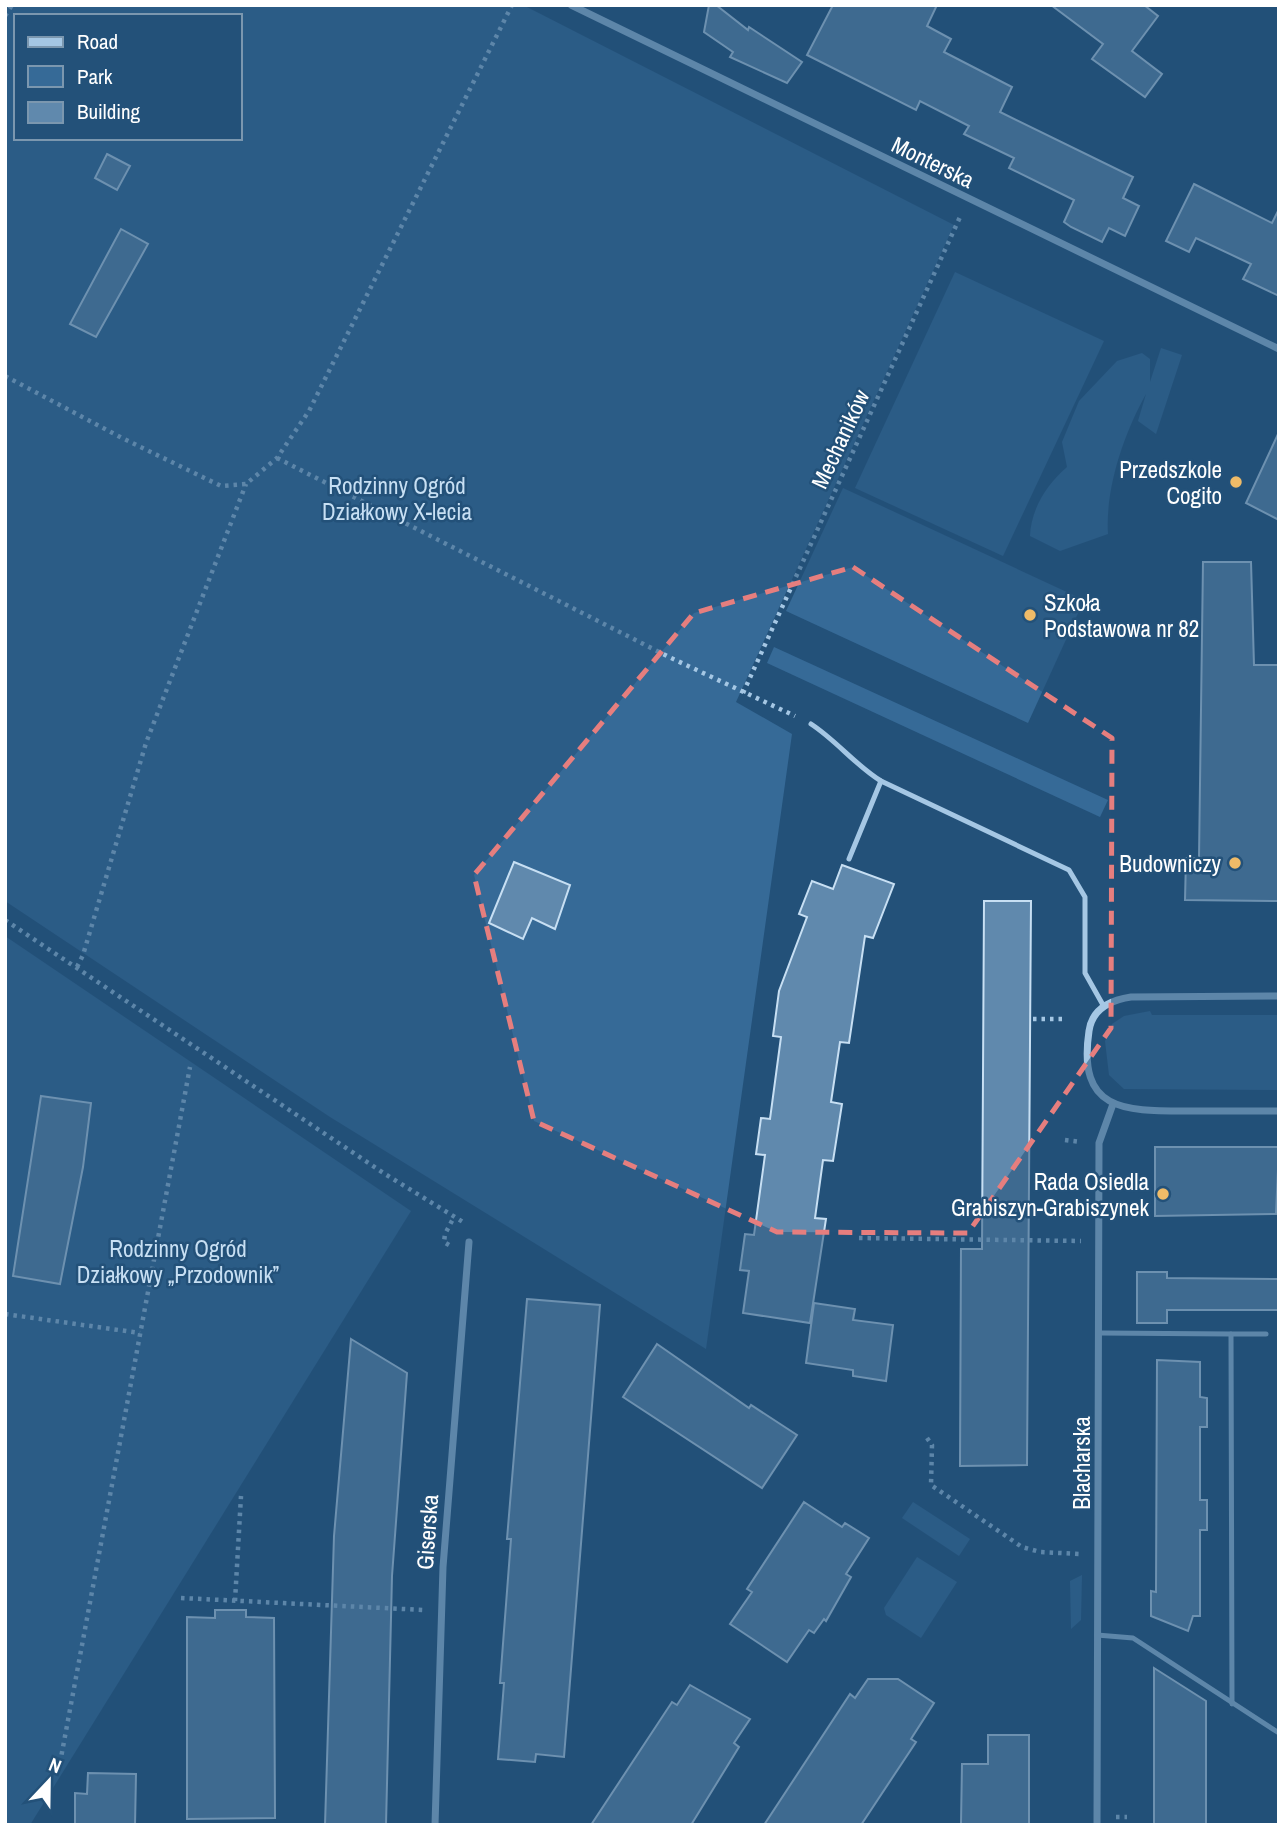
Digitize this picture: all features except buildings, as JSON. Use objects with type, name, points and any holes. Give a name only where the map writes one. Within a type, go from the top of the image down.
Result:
[{"type":"street","name":"Monterska","points":[[572,5],[1279,349]]},
{"type":"street","points":[[1279,996],[1131,997],[1103,1004],[1089,1028],[1088,1065],[1100,1093],[1113,1104],[1129,1111],[1279,1111]]},
{"type":"street","name":"Blacharska","points":[[1097,1825],[1101,1333],[1099,1143],[1113,1104]]},
{"type":"street","name":"Giserska","points":[[435,1825],[443,1567],[470,1242]]},
{"type":"lane","points":[[811,724],[834,739],[864,771],[881,781],[1069,870],[1085,897],[1085,972],[1103,1004]]},
{"type":"lane","points":[[849,859],[881,781]]},
{"type":"lane","points":[[1101,1333],[1266,1334]]},
{"type":"lane","points":[[1231,1334],[1232,1704]]},
{"type":"lane","points":[[1097,1635],[1133,1638],[1279,1733]]},
{"type":"path","points":[[5,16],[12,5]]},
{"type":"path","points":[[76,967],[83,955],[146,743],[246,484],[276,458],[309,411],[512,5]]},
{"type":"path","name":"Mechaników","points":[[743,693],[968,200]]},
{"type":"path","points":[[5,376],[122,438],[221,486],[246,484]]},
{"type":"path","points":[[276,458],[743,693],[811,724]]},
{"type":"path","points":[[5,920],[385,1174],[466,1223]]},
{"type":"path","points":[[1033,1019],[1065,1019]]},
{"type":"path","points":[[60,1763],[190,1068]]},
{"type":"path","points":[[859,1238],[1099,1240]]},
{"type":"path","points":[[5,1314],[140,1333]]},
{"type":"path","points":[[927,1438],[932,1445],[931,1485],[1022,1547],[1040,1552],[1079,1554]]},
{"type":"path","points":[[235,1601],[241,1496]]},
{"type":"path","points":[[181,1598],[421,1610]]},
{"type":"highlighted area","points":[[853,567],[1112,738],[1111,1028],[968,1233],[777,1232],[534,1121],[474,875],[694,613]]},
{"type":"green space","name":"Rodzinny Ogród Działkowy X-lecia","points":[[5,5],[523,5],[954,225],[736,702],[792,734],[706,1349],[330,1117],[5,901]]},
{"type":"green space","points":[[955,272],[1104,341],[1003,556],[855,488]]},
{"type":"green space","points":[[1161,348],[1182,355],[1156,434],[1138,421],[1146,394],[1130,426],[1113,480],[1108,534],[1060,551],[1030,536],[1033,516],[1041,498],[1067,467],[1062,442],[1079,401],[1117,361],[1142,353],[1150,359],[1150,382]]},
{"type":"green space","points":[[843,488],[1084,600],[1028,723],[786,611]]},
{"type":"green space","points":[[774,647],[1108,800],[1100,817],[767,663]]},
{"type":"green space","name":"Rodzinny Ogród Działkowy „Przodownik”","points":[[5,936],[411,1211],[30,1825],[5,1825]]},
{"type":"green space","points":[[1150,1011],[1152,1015],[1279,1015],[1279,1090],[1124,1089],[1109,1075],[1105,1041],[1112,1024],[1124,1016]]},
{"type":"green space","points":[[913,1502],[970,1539],[959,1556],[902,1518]]},
{"type":"green space","points":[[917,1557],[957,1582],[921,1638],[886,1615],[884,1608]]},
{"type":"green space","points":[[1082,1575],[1081,1620],[1071,1629],[1070,1581]]},
{"type":"place","name":"Przedszkole Cogito","points":[[1236,482]]},
{"type":"place","name":"Szkoła Podstawowa nr 82","points":[[1030,615]]},
{"type":"place","name":"Budowniczy","points":[[1235,863]]},
{"type":"place","name":"Rada Osiedla Grabiszyn-Grabiszynek","points":[[1163,1194]]}]
